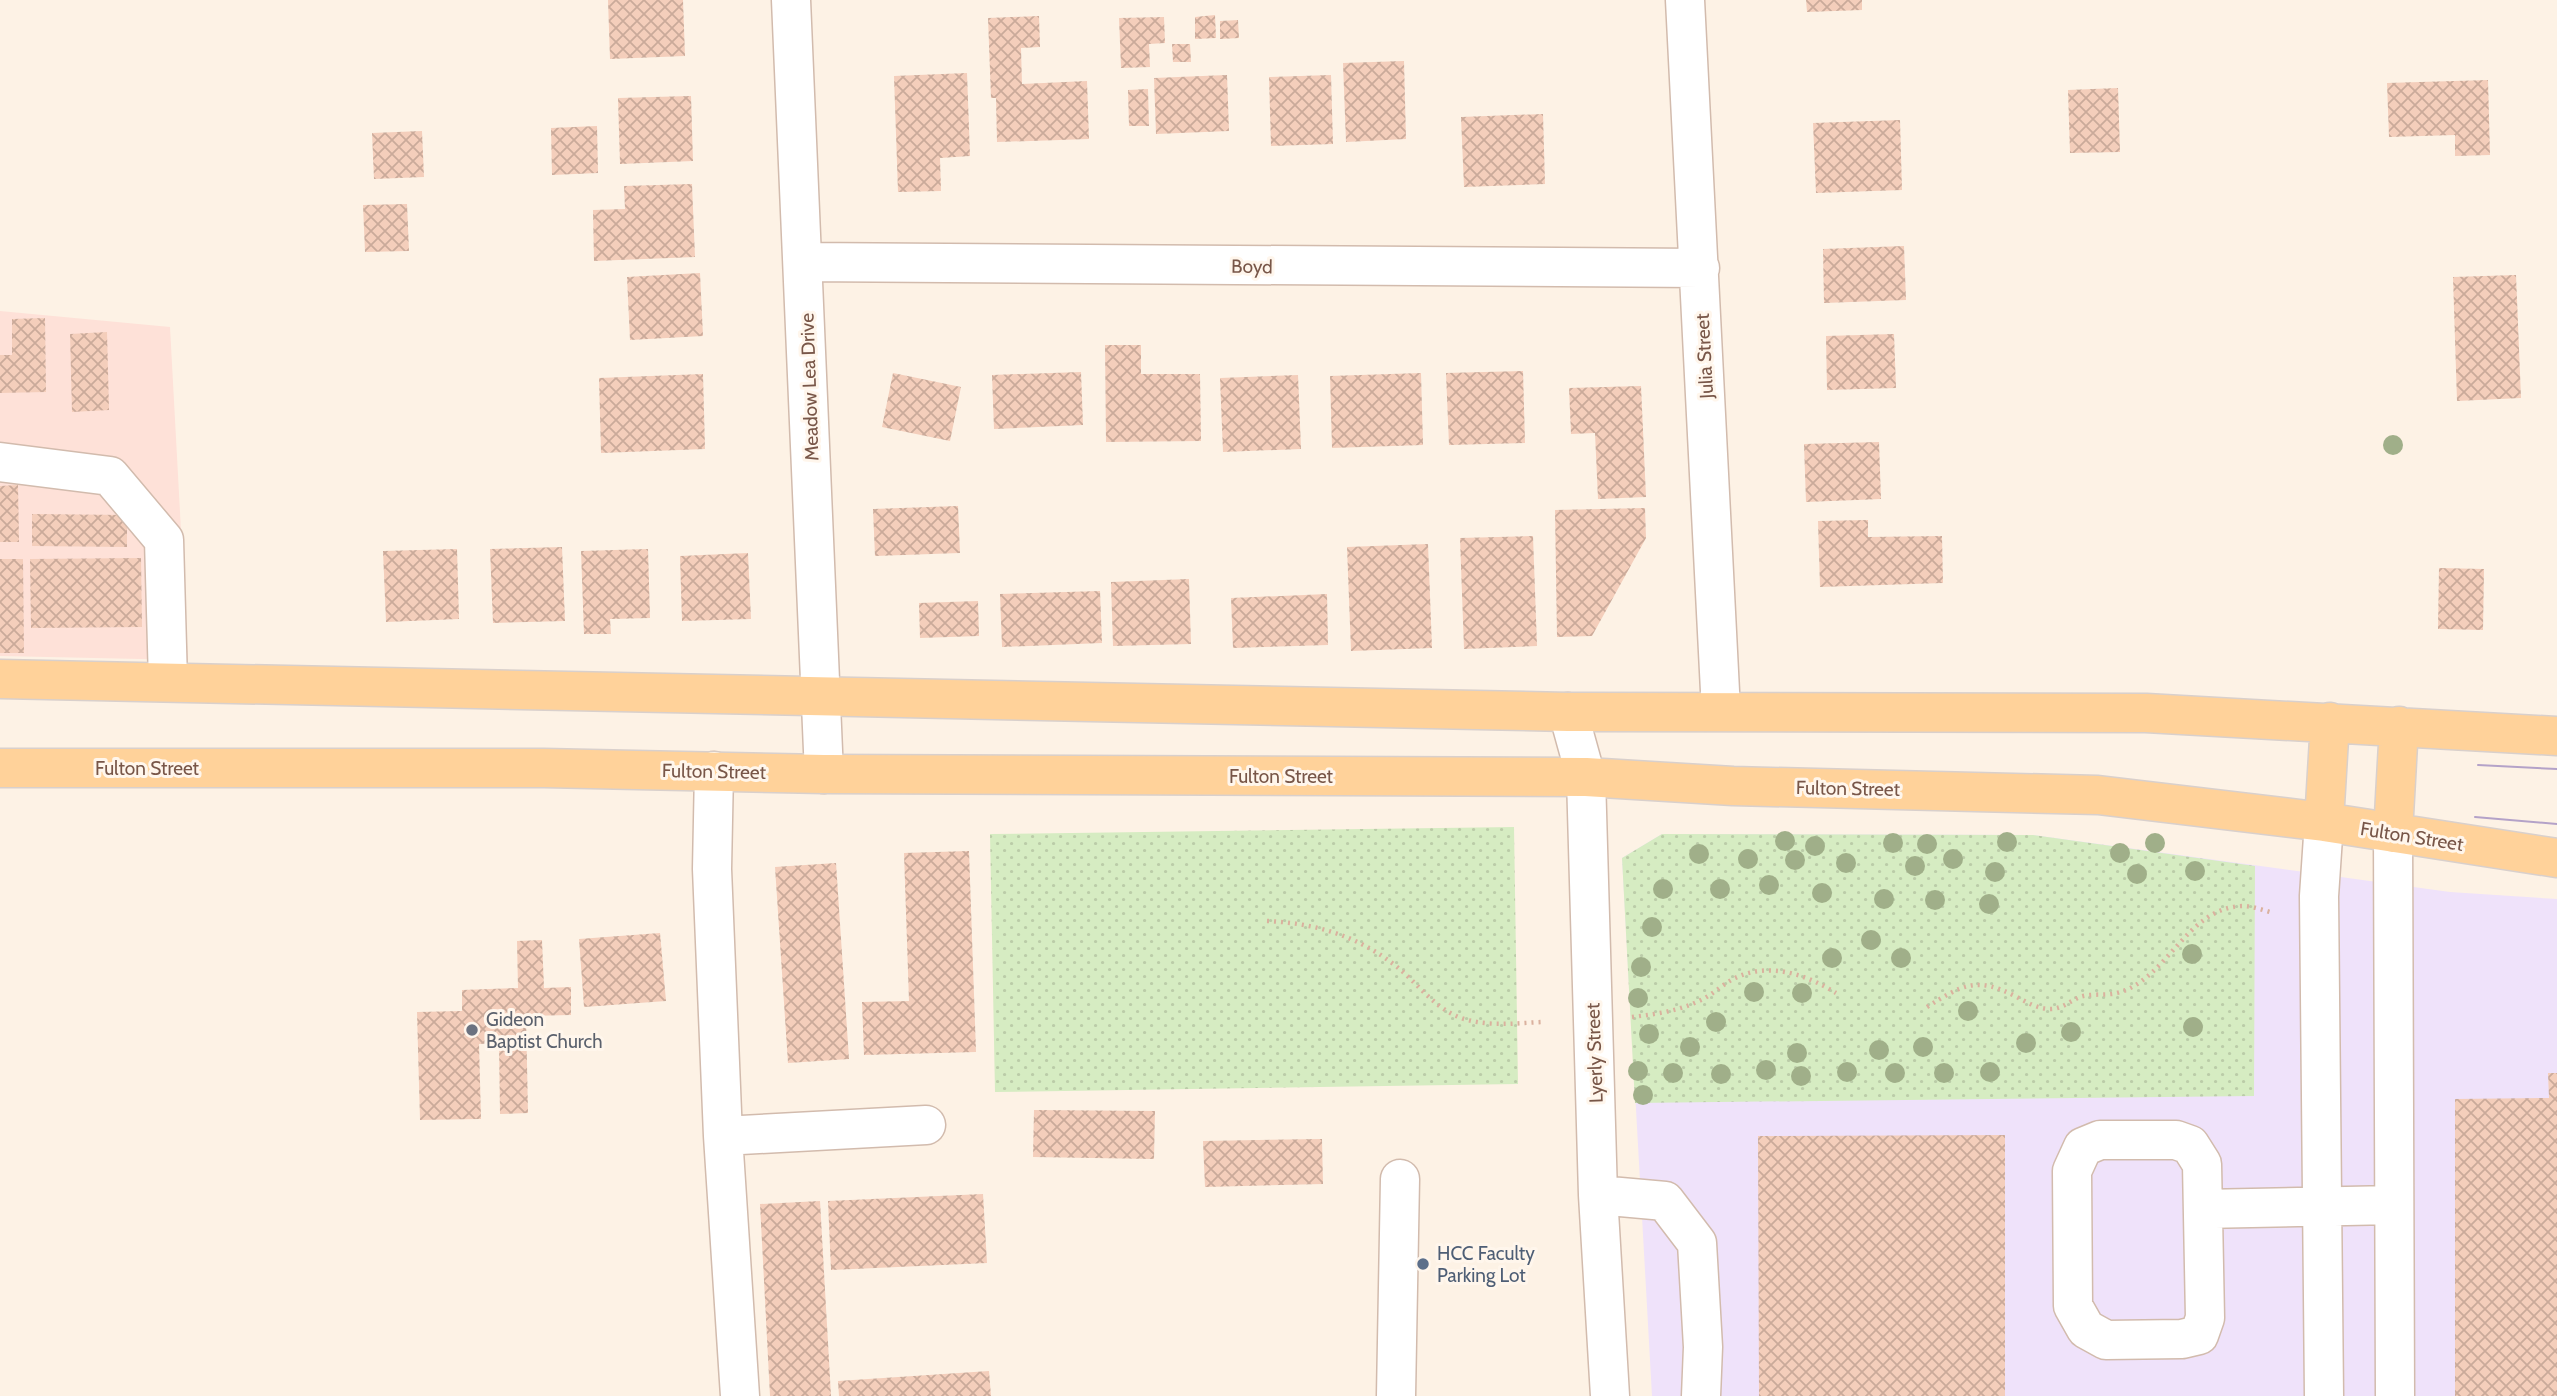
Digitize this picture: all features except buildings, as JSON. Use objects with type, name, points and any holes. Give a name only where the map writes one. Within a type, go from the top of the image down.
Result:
[{"type":"main road","points":[[0,679],[1568,712],[2146,713],[2557,736]]},
{"type":"main road","points":[[2324,822],[2330,722]]},
{"type":"main road","points":[[2393,833],[2399,726]]},
{"type":"main road","name":"Fulton Street","points":[[0,768],[1586,777],[1733,786],[2098,795],[2324,822],[2557,858]]},
{"type":"street","name":"Meadow Lea Drive","points":[[790,0],[804,262],[824,774]]},
{"type":"street","name":"Julia Street","points":[[1685,0],[1721,711]]},
{"type":"street","name":"Boyd","points":[[804,262],[1700,268]]},
{"type":"street","points":[[0,462],[110,476],[164,540],[168,682]]},
{"type":"street","name":"Lyerly Street","points":[[1568,712],[1586,777],[1598,1195],[1610,1396]]},
{"type":"street","points":[[714,771],[712,869],[723,1136],[740,1396]]},
{"type":"street","points":[[2324,822],[2319,896],[2324,1396]]},
{"type":"street","points":[[2393,833],[2396,912],[2393,1205],[2395,1396]]},
{"type":"street","points":[[723,1136],[926,1125]]},
{"type":"street","points":[[2100,1140],[2176,1140],[2190,1145],[2202,1164],[2203,1209],[2205,1318],[2199,1335],[2182,1339],[2106,1340],[2086,1329],[2073,1306],[2072,1171],[2083,1147],[2100,1140]]},
{"type":"street","points":[[1396,1396],[1400,1179]]},
{"type":"street","points":[[1598,1195],[1665,1201],[1697,1243],[1703,1347],[1701,1396]]},
{"type":"street","points":[[2203,1209],[2393,1205]]},
{"type":"path","points":[[1927,1007],[1956,989],[1978,984],[1995,986],[2029,1004],[2049,1009],[2061,1007],[2081,996],[2118,993],[2151,973],[2210,916],[2243,906],[2274,913]]},
{"type":"path","points":[[1267,921],[1293,922],[1342,933],[1393,963],[1430,1000],[1462,1018],[1498,1026],[1544,1023]]},
{"type":"path","points":[[1630,1017],[1681,1009],[1702,1000],[1734,979],[1755,971],[1779,970],[1812,978],[1836,993]]},
{"type":"shaded area","points":[[0,311],[170,327],[188,660],[0,656]]},
{"type":"shaded area","points":[[1662,834],[2033,835],[2450,892],[2557,899],[2557,1396],[1652,1396],[1622,858]]},
{"type":"green space","points":[[1514,827],[1518,1084],[995,1092],[990,834]]},
{"type":"green space","points":[[1662,834],[2033,835],[2255,866],[2254,1096],[1635,1103],[1622,858]]},
{"type":"tram line","points":[[2478,765],[2557,769]]},
{"type":"tram line","points":[[2475,817],[2557,824]]},
{"type":"place","name":"Gideon Baptist Church","points":[[472,1030]]},
{"type":"place","name":"HCC Faculty Parking Lot","points":[[1423,1264]]}]
